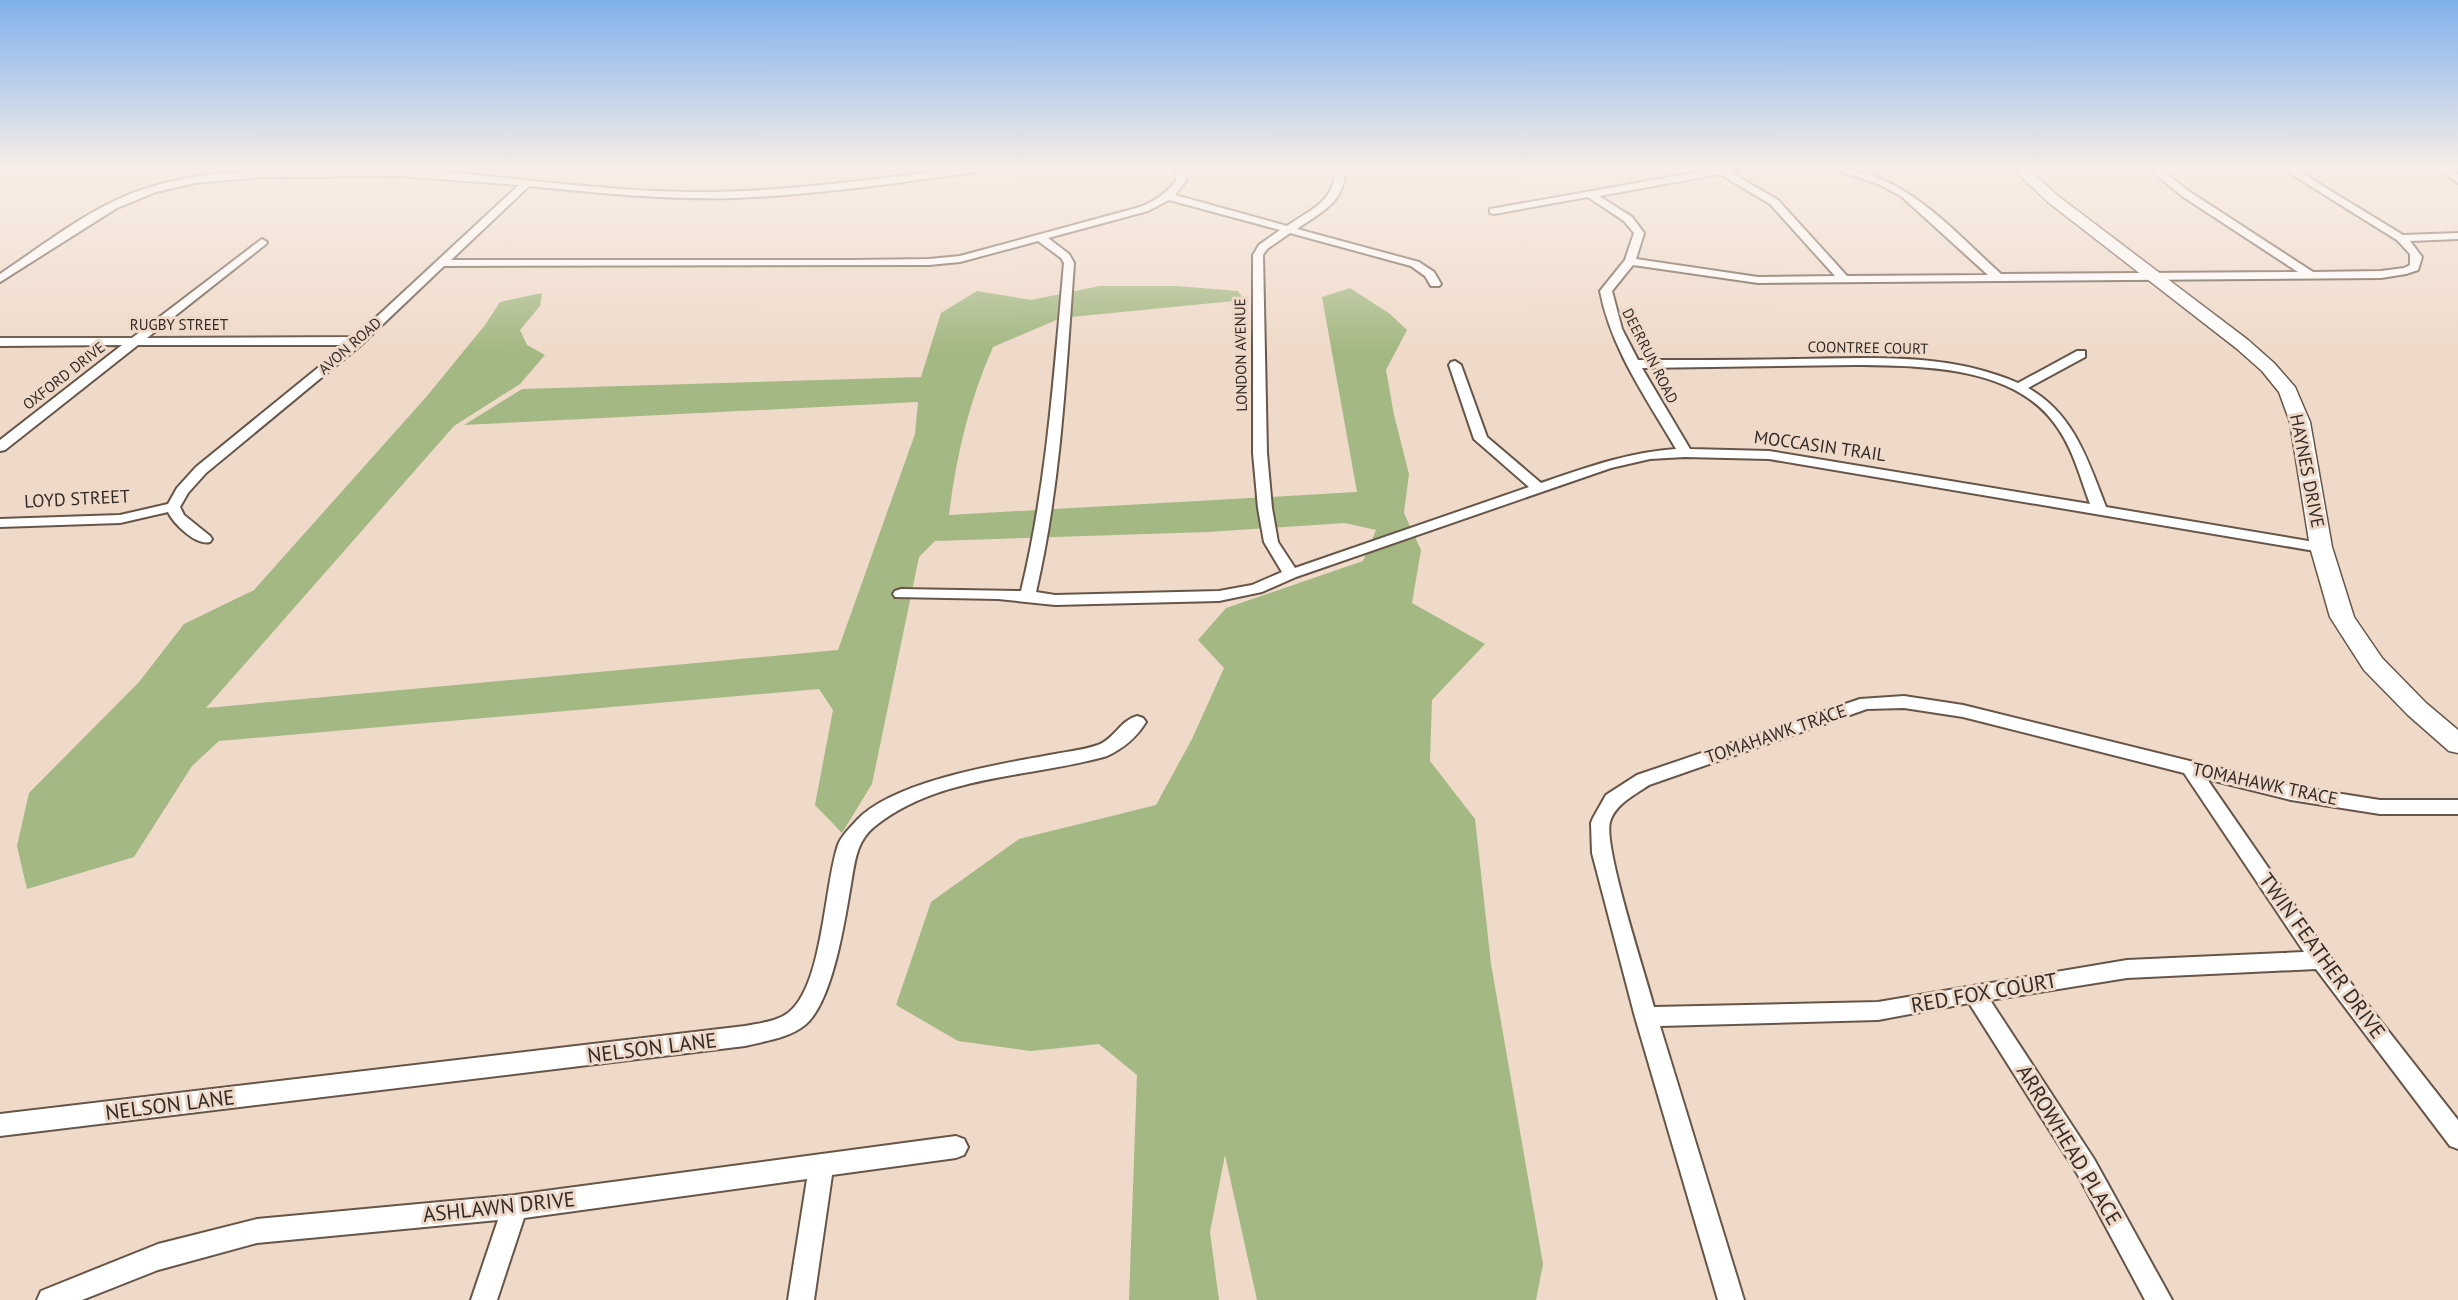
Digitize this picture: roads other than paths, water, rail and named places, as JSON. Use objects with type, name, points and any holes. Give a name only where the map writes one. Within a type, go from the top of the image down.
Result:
[{"type":"street","points":[[0,279],[79,230]]},
{"type":"street","name":"AVON ROAD","points":[[173,507],[182,491],[201,470],[358,341],[476,230]]},
{"type":"street","points":[[440,263],[929,262],[986,253],[1067,230]]},
{"type":"street","name":"LONDON AVENUE","points":[[1287,230],[1263,247],[1258,255],[1256,292],[1260,453],[1265,508],[1271,543],[1291,574]]},
{"type":"street","points":[[1295,230],[1415,264],[1430,274],[1435,284]]},
{"type":"street","name":"DEERRUN ROAD","points":[[1637,230],[1639,233],[1630,261],[1606,291],[1613,320],[1685,453]]},
{"type":"street","points":[[1799,230],[1844,279]]},
{"type":"street","points":[[1944,230],[1998,278]]},
{"type":"street","name":"HAYNES DRIVE","points":[[2093,230],[2242,344],[2268,367],[2288,391],[2300,422],[2321,547],[2342,617],[2373,664],[2417,709],[2458,744]]},
{"type":"street","points":[[2241,230],[2311,275]]},
{"type":"street","points":[[1630,261],[1758,280],[2157,278],[2406,272],[2414,268],[2417,262],[2416,253],[2402,237],[2390,230]]},
{"type":"street","points":[[2402,237],[2458,236]]},
{"type":"street","points":[[1029,595],[1038,553],[1056,426],[1069,263],[1065,256],[1040,237]]},
{"type":"street","name":"OXFORD DRIVE","points":[[0,447],[262,242]]},
{"type":"street","name":"RUGBY STREET","points":[[0,342],[358,341]]},
{"type":"street","points":[[2021,387],[2081,354]]},
{"type":"street","name":"COONTREE COURT","points":[[1635,364],[1923,364],[1972,373],[2021,387],[2050,410],[2066,428],[2099,508]]},
{"type":"street","points":[[1455,365],[1481,439],[1539,489]]},
{"type":"street","name":"MOCCASIN TRAIL","points":[[901,594],[981,593],[1029,595],[1055,600],[1219,596],[1256,589],[1291,574],[1607,465],[1650,455],[1685,453],[1770,455],[2099,508],[2321,547]]},
{"type":"street","points":[[173,507],[178,517],[205,540]]},
{"type":"street","name":"LOYD STREET","points":[[0,523],[120,519],[156,513],[173,507]]},
{"type":"street","name":"TOMAHAWK TRACE","points":[[1731,1300],[1646,1017],[1602,853],[1600,823],[1613,800],[1643,780],[1866,703],[1904,702],[1963,711],[2022,724],[2291,793],[2380,807],[2458,807]]},
{"type":"street","name":"NELSON LANE","points":[[0,1125],[745,1036],[788,1024],[801,1016],[814,996],[826,952],[848,846],[855,832],[864,823],[895,804],[936,788],[971,778],[1101,751],[1118,743],[1137,722]]},
{"type":"street","name":"TWIN FEATHER DRIVE","points":[[2191,769],[2321,960],[2458,1138]]},
{"type":"street","name":"RED FOX COURT","points":[[1646,1017],[1878,1011],[2127,969],[2321,960]]},
{"type":"street","name":"ARROWHEAD PLACE","points":[[1974,993],[2086,1167],[2159,1300]]},
{"type":"street","name":"ASHLAWN DRIVE","points":[[50,1300],[158,1257],[257,1231],[515,1207],[956,1147]]},
{"type":"street","points":[[801,1300],[821,1166]]},
{"type":"street","points":[[483,1300],[515,1207]]}]
